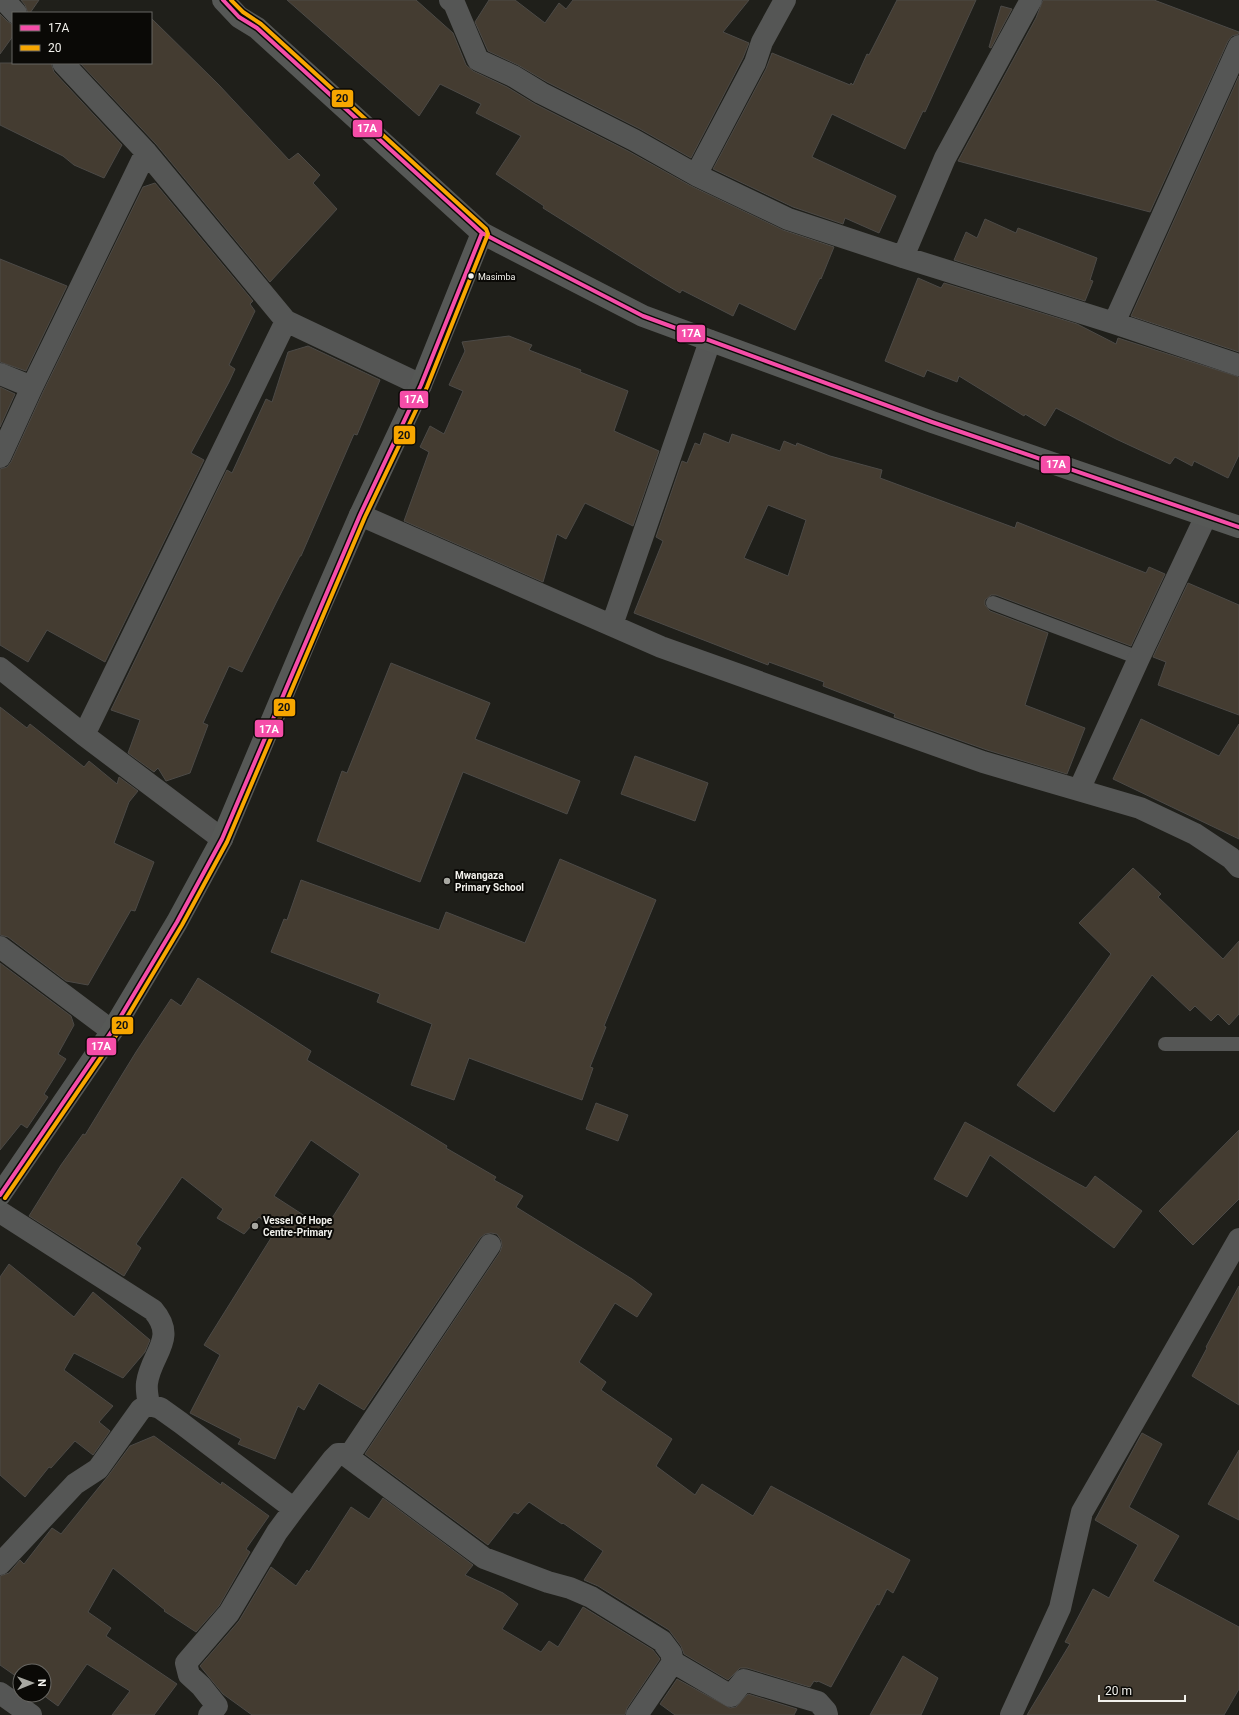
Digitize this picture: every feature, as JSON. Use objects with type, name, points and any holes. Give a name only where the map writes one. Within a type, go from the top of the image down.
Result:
[{"type":"main road","points":[[223,0],[239,17],[257,28],[482,233],[643,316],[932,422],[1239,527]]},
{"type":"main road","points":[[0,1195],[112,1031],[177,922],[222,839],[360,515],[421,385],[482,233]]},
{"type":"street","points":[[4,0],[15,12]]},
{"type":"street","points":[[696,176],[755,63],[762,42],[785,0]]},
{"type":"street","points":[[902,257],[945,158],[1031,0]]},
{"type":"street","points":[[454,1],[478,60],[513,76],[541,93],[634,140],[696,176],[788,219],[902,257],[1114,323],[1239,365]]},
{"type":"street","points":[[1114,323],[1239,46]]},
{"type":"street","points":[[64,64],[146,152],[286,320],[421,385]]},
{"type":"street","points":[[0,457],[146,152]]},
{"type":"street","points":[[84,735],[286,320]]},
{"type":"street","points":[[612,625],[710,341]]},
{"type":"street","points":[[0,374],[32,388]]},
{"type":"street","points":[[360,515],[662,647],[983,762],[1140,808],[1195,834],[1231,858],[1239,867]]},
{"type":"street","points":[[1079,790],[1206,516]]},
{"type":"street","points":[[0,668],[84,735],[222,839]]},
{"type":"street","points":[[0,947],[112,1031]]},
{"type":"street","points":[[0,1212],[153,1310],[160,1318],[164,1329],[164,1341],[148,1376],[146,1385],[150,1405]]},
{"type":"street","points":[[1011,1715],[1060,1608],[1082,1512],[1239,1240]]},
{"type":"street","points":[[349,1456],[490,1245]]},
{"type":"street","points":[[0,1564],[75,1484],[98,1469],[141,1409],[150,1405],[160,1408],[181,1423],[294,1509]]},
{"type":"street","points":[[209,1715],[217,1706],[201,1686],[189,1675],[186,1663],[228,1613],[277,1532],[338,1454],[349,1456],[484,1560],[570,1588],[591,1597],[662,1641],[671,1653],[674,1662],[731,1696],[744,1680],[818,1702],[826,1711],[827,1715]]},
{"type":"street","points":[[637,1715],[674,1662]]},
{"type":"street","points":[[0,1693],[31,1715]]},
{"type":"lane","points":[[993,603],[1139,658]]},
{"type":"lane","points":[[1165,1044],[1239,1044]]},
{"type":"building","points":[[21,0],[39,0],[31,12],[28,12]]},
{"type":"building","points":[[287,0],[416,0],[453,33],[466,65],[473,71],[507,87],[535,104],[628,151],[691,186],[783,230],[834,247],[821,279],[820,278],[795,330],[739,303],[733,316],[682,290],[680,293],[543,208],[544,206],[496,174],[521,136],[476,113],[481,104],[440,84],[419,116]]},
{"type":"building","points":[[489,0],[515,0],[545,23],[559,3],[566,9],[573,0],[749,0],[723,32],[749,43],[743,58],[691,158],[640,129],[547,82],[518,65],[488,51],[475,22]]},
{"type":"building","points":[[897,0],[976,0],[925,112],[923,111],[905,149],[832,114],[812,157],[896,196],[879,233],[845,218],[843,224],[793,207],[713,169],[766,69],[772,53],[853,85],[867,54],[869,55]]},
{"type":"building","points":[[1043,0],[1154,0],[1239,32],[1239,34],[1232,36],[1228,41],[1150,212],[958,161],[1036,18]]},
{"type":"building","points":[[1001,6],[1012,9],[991,48],[989,47]]},
{"type":"building","points":[[0,14],[12,24],[12,37],[0,54]]},
{"type":"building","points":[[152,19],[219,85],[289,160],[298,153],[320,175],[313,183],[337,209],[270,282],[156,144],[81,64],[152,64]]},
{"type":"building","points":[[0,63],[51,64],[54,72],[122,145],[104,178],[74,165],[63,156],[0,125]]},
{"type":"building","points":[[1239,76],[1239,352],[1131,316]]},
{"type":"building","points":[[155,183],[253,301],[250,304],[255,311],[229,365],[235,369],[191,453],[204,460],[105,662],[47,630],[28,662],[0,645],[0,469],[7,467],[11,462],[43,392],[143,187]]},
{"type":"building","points":[[985,219],[1016,233],[1018,228],[1097,258],[1090,280],[1093,281],[1085,301],[954,260],[966,232],[977,238]]},
{"type":"building","points":[[0,259],[67,286],[26,371],[0,362]]},
{"type":"building","points":[[918,278],[941,288],[944,283],[1077,324],[1116,344],[1118,338],[1239,377],[1239,455],[1228,478],[1194,461],[1192,466],[1175,457],[1170,464],[1116,439],[1056,408],[1045,426],[1025,414],[1024,416],[959,376],[957,382],[927,370],[924,377],[885,361]]},
{"type":"building","points":[[509,336],[532,345],[529,350],[581,370],[580,372],[628,391],[614,431],[659,451],[633,526],[585,503],[566,539],[557,534],[543,582],[404,521],[429,452],[420,447],[430,426],[444,434],[463,391],[449,385],[465,351],[462,342]]},
{"type":"building","points":[[308,346],[380,380],[357,435],[354,434],[301,556],[242,672],[229,666],[203,723],[208,725],[190,773],[166,781],[158,768],[154,772],[128,753],[140,720],[111,710],[227,470],[232,473],[266,399],[272,402],[288,352]]},
{"type":"building","points":[[0,387],[15,394],[0,427]]},
{"type":"building","points":[[704,433],[729,443],[732,434],[780,451],[784,441],[796,446],[797,443],[830,456],[882,470],[880,478],[1015,528],[1017,522],[1146,573],[1149,567],[1165,574],[1131,646],[996,595],[991,595],[985,600],[985,605],[990,611],[1048,633],[1025,705],[1085,728],[1067,774],[987,750],[894,717],[895,714],[823,686],[824,682],[769,662],[768,665],[634,613],[663,541],[656,537],[682,461],[687,463],[695,443],[700,445]],"holes":[[[768,505],[806,520],[788,576],[744,558]]]},
{"type":"building","points":[[1188,583],[1239,605],[1239,715],[1158,685],[1166,662],[1153,657]]},
{"type":"building","points":[[391,663],[490,703],[475,739],[580,781],[567,814],[463,772],[420,882],[317,841],[342,771],[347,773]]},
{"type":"building","points":[[0,707],[27,728],[30,724],[84,767],[89,761],[117,784],[119,777],[138,791],[129,802],[114,843],[154,862],[135,911],[131,910],[88,985],[66,981],[8,937],[0,935]]},
{"type":"building","points":[[1141,719],[1219,756],[1239,724],[1239,839],[1113,779]]},
{"type":"building","points":[[635,756],[708,783],[695,821],[621,794]]},
{"type":"building","points":[[560,859],[656,900],[604,1026],[606,1027],[590,1067],[593,1068],[582,1100],[469,1058],[454,1100],[411,1085],[432,1024],[377,1002],[380,994],[271,952],[284,919],[287,920],[301,880],[439,930],[446,912],[525,943]]},
{"type":"building","points":[[1133,868],[1161,894],[1158,897],[1223,959],[1239,941],[1239,1014],[1229,1025],[1218,1014],[1211,1021],[1195,1006],[1190,1011],[1152,975],[1054,1112],[1017,1085],[1111,954],[1079,923]]},
{"type":"building","points":[[0,963],[71,1016],[74,1025],[58,1054],[66,1059],[44,1094],[48,1097],[27,1128],[21,1124],[0,1150]]},
{"type":"building","points":[[198,978],[311,1051],[307,1060],[447,1146],[446,1148],[496,1177],[494,1180],[523,1196],[516,1207],[632,1279],[652,1294],[637,1317],[615,1303],[579,1362],[606,1382],[601,1390],[672,1439],[656,1466],[695,1495],[702,1484],[753,1516],[771,1486],[910,1560],[893,1593],[887,1589],[879,1605],[877,1604],[831,1687],[818,1681],[814,1681],[810,1687],[747,1668],[740,1668],[728,1680],[684,1654],[681,1646],[669,1630],[598,1586],[584,1580],[603,1551],[563,1523],[562,1524],[529,1502],[518,1514],[514,1512],[488,1545],[365,1454],[500,1252],[502,1246],[501,1240],[497,1234],[485,1234],[480,1238],[364,1410],[319,1383],[304,1410],[298,1406],[275,1459],[238,1444],[241,1439],[190,1413],[220,1355],[204,1345],[276,1230],[259,1217],[244,1234],[217,1218],[223,1209],[182,1177],[136,1244],[141,1248],[124,1276],[29,1216],[61,1165],[83,1134],[85,1135],[136,1052],[171,999],[181,1006]],"holes":[[[311,1140],[360,1174],[325,1229],[274,1196]]]},
{"type":"building","points":[[596,1103],[628,1115],[618,1141],[586,1129]]},
{"type":"building","points":[[965,1122],[1086,1188],[1095,1176],[1142,1211],[1114,1248],[990,1155],[967,1197],[934,1179]]},
{"type":"building","points":[[1239,1130],[1239,1199],[1193,1245],[1159,1211]]},
{"type":"building","points":[[9,1264],[74,1317],[93,1292],[150,1340],[145,1352],[123,1378],[74,1353],[64,1370],[113,1406],[99,1422],[110,1431],[93,1455],[75,1441],[51,1468],[49,1467],[25,1497],[0,1475],[0,1277]]},
{"type":"building","points":[[1239,1286],[1239,1405],[1192,1376]]},
{"type":"building","points":[[1142,1433],[1162,1444],[1129,1507],[1179,1536],[1153,1581],[1239,1627],[1239,1689],[1224,1715],[1027,1715],[1070,1644],[1065,1642],[1093,1589],[1109,1598],[1138,1545],[1095,1520]]},
{"type":"building","points":[[154,1436],[221,1485],[222,1482],[269,1516],[246,1549],[250,1552],[219,1606],[196,1632],[164,1611],[165,1610],[113,1568],[88,1612],[111,1628],[106,1636],[177,1684],[154,1715],[112,1715],[130,1691],[87,1664],[58,1706],[52,1702],[52,1663],[12,1663],[12,1673],[0,1665],[0,1576],[9,1573],[20,1560],[24,1564],[52,1528],[61,1534],[130,1446]]},
{"type":"building","points":[[1239,1450],[1239,1520],[1208,1504]]},
{"type":"building","points":[[383,1498],[473,1565],[465,1575],[503,1593],[518,1604],[502,1629],[541,1652],[549,1641],[558,1647],[583,1607],[653,1650],[660,1659],[627,1708],[625,1715],[252,1715],[223,1694],[200,1666],[239,1621],[271,1567],[296,1586],[307,1570],[309,1572],[351,1507],[369,1519]]},
{"type":"building","points":[[903,1656],[938,1678],[921,1715],[870,1715]]},
{"type":"building","points":[[677,1679],[730,1708],[736,1707],[748,1694],[797,1709],[794,1715],[675,1715],[660,1704]]},
{"type":"transit line","name":"17A","points":[[223,0],[239,17],[257,28],[482,233],[501,243],[643,316],[932,422],[1239,527]]},
{"type":"transit line","name":"20","points":[[5,1198],[117,1034],[182,925],[227,842],[365,517],[427,387],[488,234],[486,229],[261,24],[243,12],[231,0]]},
{"type":"transit line","name":"17A","points":[[0,1195],[112,1031],[177,922],[222,839],[360,515],[421,385],[482,233]]},
{"type":"place","name":"Masimba","points":[[471,276]]},
{"type":"place","name":"Mwangaza Primary School","points":[[447,881]]},
{"type":"place","name":"Vessel Of Hope Centre-Primary","points":[[255,1226]]}]
